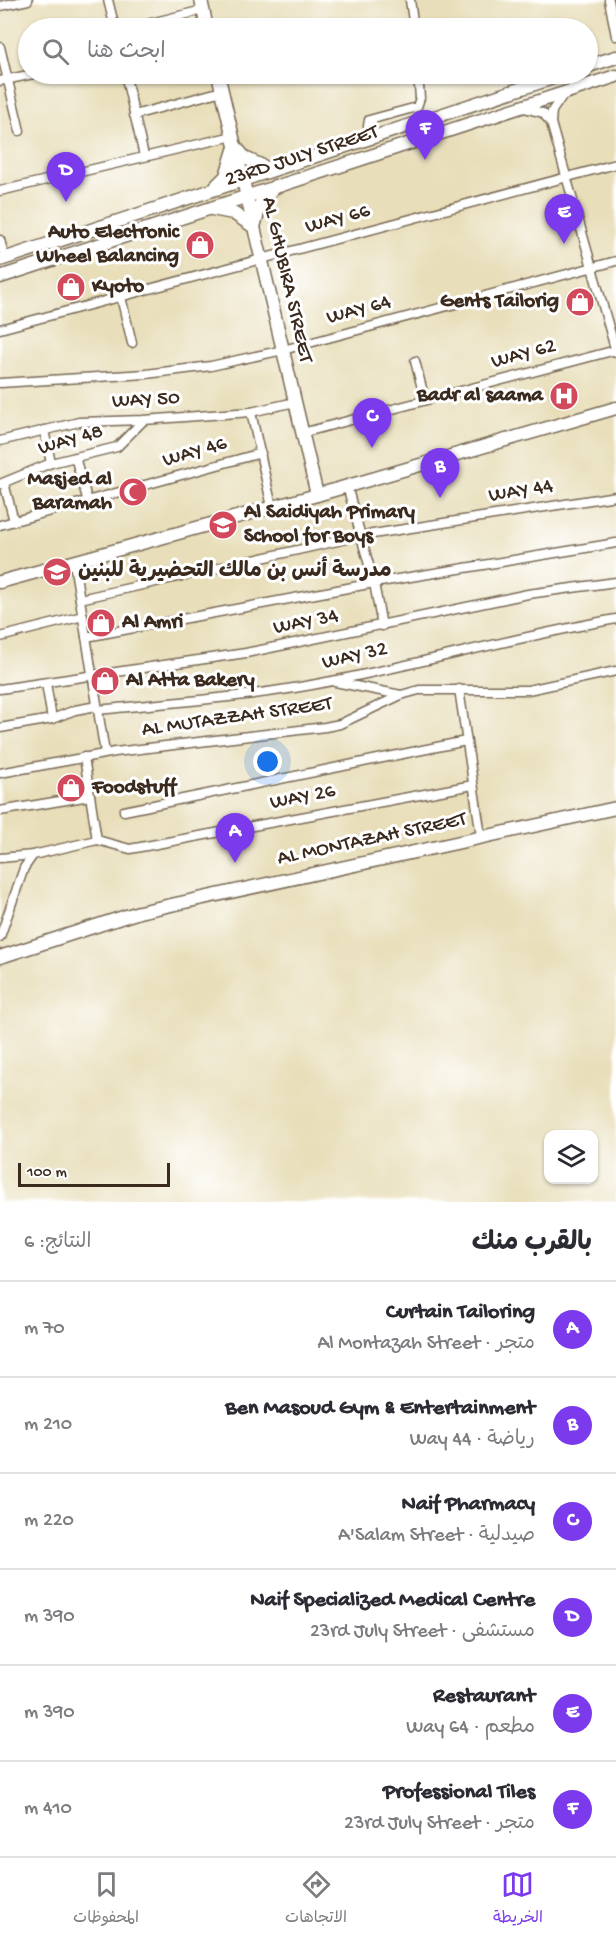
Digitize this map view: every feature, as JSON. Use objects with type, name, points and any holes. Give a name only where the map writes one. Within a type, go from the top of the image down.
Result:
[{"type":"street","points":[[0,6],[27,0]]},
{"type":"street","points":[[108,0],[112,18]]},
{"type":"street","points":[[410,0],[413,18]]},
{"type":"street","points":[[609,0],[616,36]]},
{"type":"street","points":[[162,18],[202,5]]},
{"type":"street","points":[[0,47],[4,80],[20,131]]},
{"type":"street","points":[[598,63],[616,57]]},
{"type":"street","name":"23RD JULY STREET","points":[[598,82],[616,76]]},
{"type":"street","points":[[127,84],[144,156]]},
{"type":"street","name":"AL GHUBIRA STREET","points":[[220,84],[316,495]]},
{"type":"street","points":[[372,135],[368,126],[369,120],[417,107],[420,98],[419,84]]},
{"type":"street","name":"23RD JULY STREET","points":[[3,259],[268,169],[533,84]]},
{"type":"street","name":"23RD JULY STREET","points":[[0,277],[278,184],[593,84]]},
{"type":"street","points":[[134,116],[222,91]]},
{"type":"street","points":[[551,123],[556,103],[564,94]]},
{"type":"street","points":[[522,107],[543,113],[551,123],[616,351]]},
{"type":"street","points":[[0,191],[144,156],[234,141]]},
{"type":"street","points":[[234,141],[245,158],[268,169]]},
{"type":"street","points":[[215,188],[226,176],[231,164],[234,141]]},
{"type":"street","name":"WAY 66","points":[[0,329],[616,164]]},
{"type":"street","points":[[208,208],[233,213],[254,227],[261,202],[278,184]]},
{"type":"street","points":[[0,240],[3,259]]},
{"type":"street","name":"WAY 64","points":[[0,383],[146,374],[211,366],[283,350],[616,261]]},
{"type":"street","points":[[121,297],[132,343]]},
{"type":"street","name":"WAY 62","points":[[302,432],[616,351]]},
{"type":"street","points":[[415,361],[425,400]]},
{"type":"street","name":"WAY 50","points":[[0,441],[79,422],[251,412],[295,402]]},
{"type":"street","points":[[0,582],[316,495],[616,408]]},
{"type":"street","points":[[251,412],[272,507]]},
{"type":"street","name":"WAY 48","points":[[2,484],[51,463],[117,447],[144,420]]},
{"type":"street","points":[[44,430],[51,463]]},
{"type":"street","name":"WAY 46","points":[[0,525],[261,453]]},
{"type":"street","points":[[75,457],[88,502]]},
{"type":"street","points":[[2,484],[14,521]]},
{"type":"street","points":[[347,486],[374,583],[382,626]]},
{"type":"street","name":"WAY 44","points":[[80,599],[360,536],[616,496]]},
{"type":"street","points":[[86,637],[374,583],[616,543]]},
{"type":"street","points":[[74,563],[105,753]]},
{"type":"street","name":"WAY 34","points":[[0,689],[246,653],[528,594],[616,582]]},
{"type":"street","points":[[0,637],[83,616]]},
{"type":"street","name":"WAY 32","points":[[52,719],[98,708],[253,695],[332,681],[536,633],[616,619]]},
{"type":"street","name":"AL MUTAZZAH STREET","points":[[0,773],[105,753],[325,727],[340,723],[401,695],[435,689],[528,690],[616,671]]},
{"type":"street","points":[[332,681],[401,695]]},
{"type":"street","points":[[0,728],[52,719],[46,683]]},
{"type":"street","points":[[459,689],[480,836]]},
{"type":"street","points":[[124,811],[466,741]]},
{"type":"street","points":[[84,757],[97,840]]},
{"type":"street","name":"WAY 26","points":[[0,858],[33,855],[97,840],[130,849],[473,785]]},
{"type":"street","points":[[0,811],[90,796]]},
{"type":"street","name":"AL MONTAZAH STREET","points":[[0,957],[139,912],[616,808]]},
{"type":"street","points":[[0,937],[24,868],[33,855]]},
{"type":"place","name":"Professional Tiles","points":[[425,160]]},
{"type":"place","name":"Naif Specialized Medical Centre","points":[[66,202]]},
{"type":"place","name":"Restaurant","points":[[564,244]]},
{"type":"place","name":"Auto Electronic Wheel Balancing","points":[[200,245]]},
{"type":"place","name":"Kyoto","points":[[71,287]]},
{"type":"place","name":"Gents Tailorig","points":[[580,302]]},
{"type":"place","name":"Badr al saama","points":[[564,396]]},
{"type":"place","name":"Naif Pharmacy","points":[[372,448]]},
{"type":"place","name":"Masjed al Baramah","points":[[133,492]]},
{"type":"place","name":"Ben Masoud Gym & Entertainment","points":[[440,498]]},
{"type":"place","name":"Al Saidiyah Primary School for Boys","points":[[223,525]]},
{"type":"place","name":"مدرسة أنس بن مالك التحضيرية للبنين","points":[[57,572]]},
{"type":"place","name":"Al Amri","points":[[101,623]]},
{"type":"place","name":"Al Atta Bakery","points":[[105,681]]},
{"type":"place","name":"Foodstuff","points":[[71,788]]},
{"type":"place","name":"Curtain Tailoring","points":[[235,863]]}]
